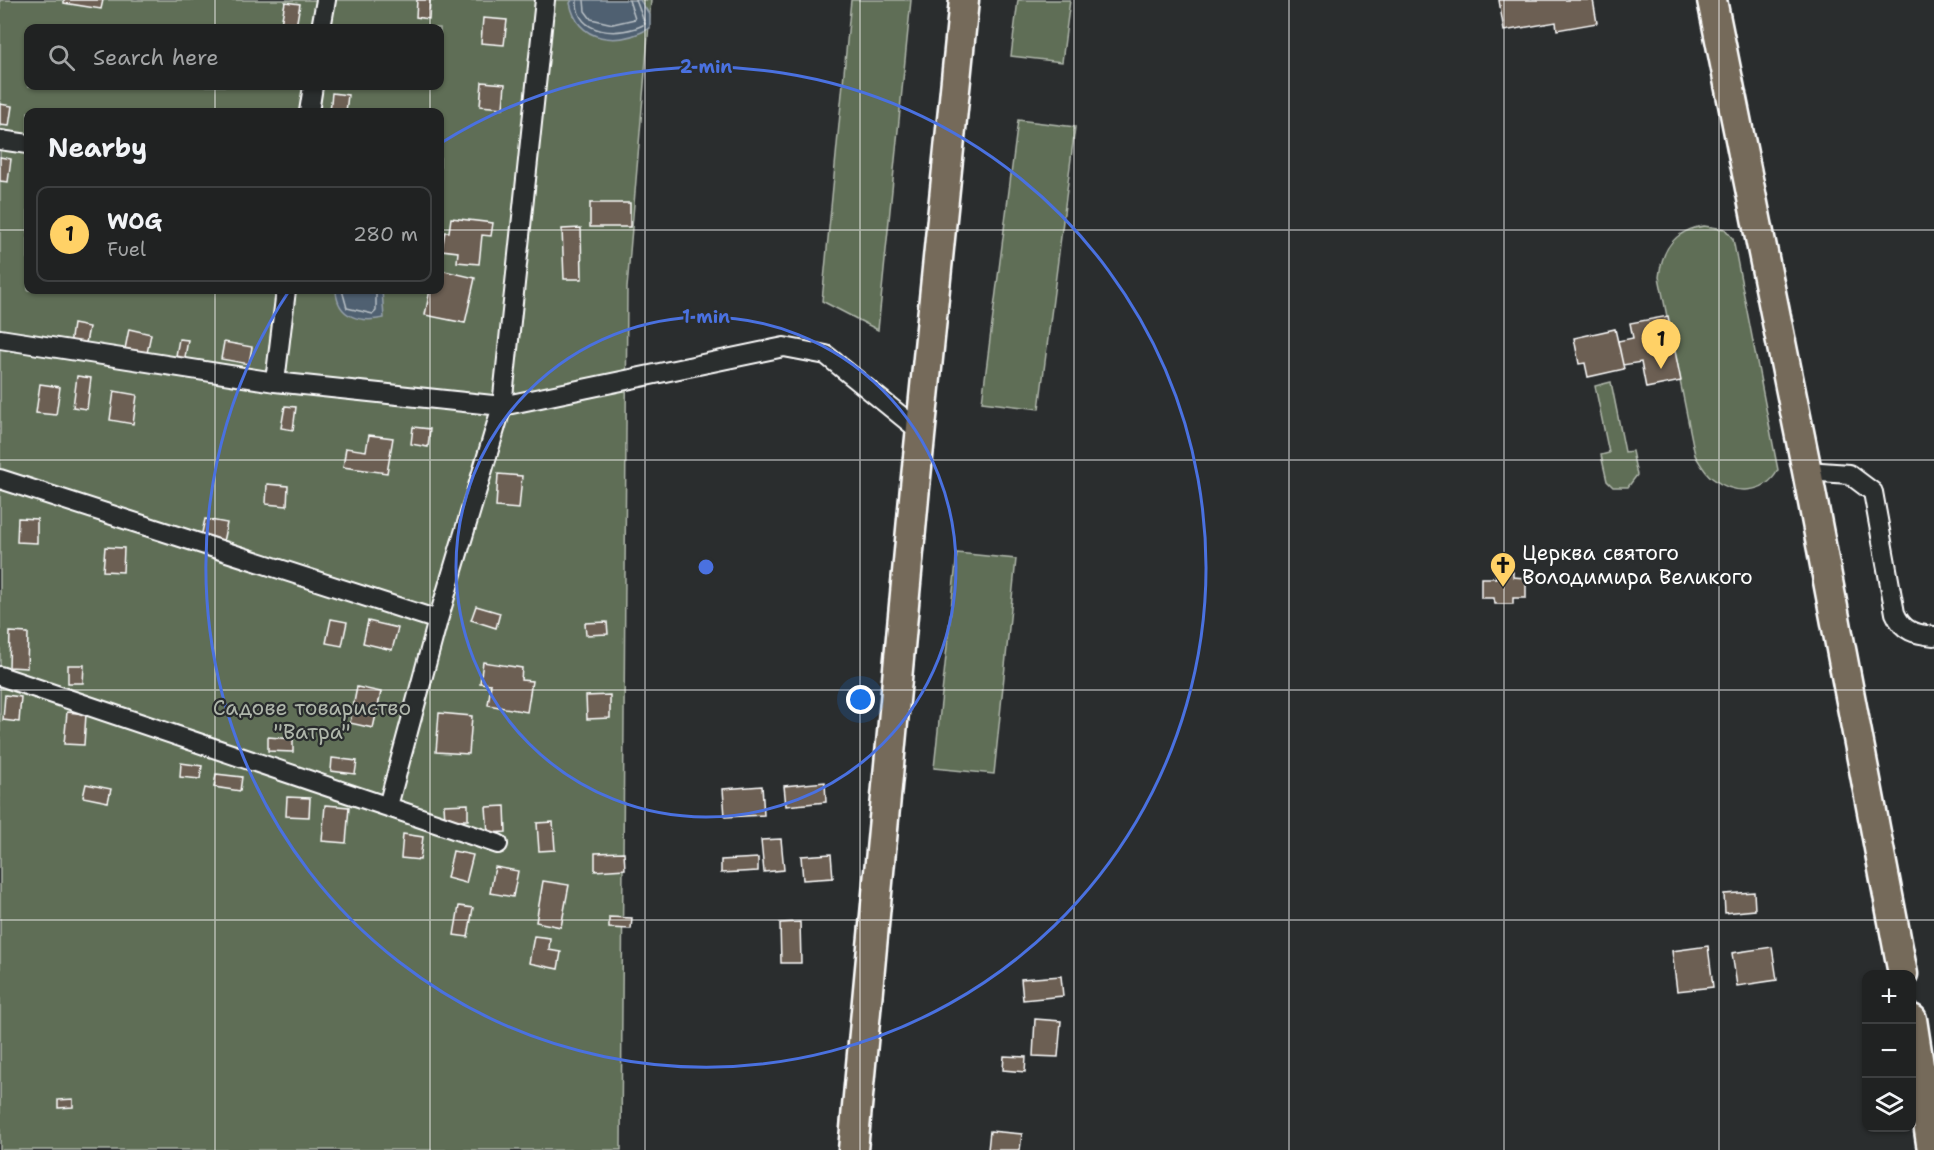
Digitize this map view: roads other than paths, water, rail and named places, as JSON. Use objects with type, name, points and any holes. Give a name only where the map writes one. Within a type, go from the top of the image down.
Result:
[{"type":"highway","points":[[853,1150],[964,0]]},
{"type":"highway","points":[[1712,0],[1807,471],[1902,970]]},
{"type":"highway","points":[[1912,1024],[1932,1150]]},
{"type":"street","points":[[322,24],[326,0]]},
{"type":"street","points":[[388,806],[438,620],[502,406],[545,0]]},
{"type":"street","points":[[310,108],[312,90]]},
{"type":"street","points":[[0,140],[24,143]]},
{"type":"street","points":[[274,382],[285,294]]},
{"type":"street","points":[[0,339],[274,382],[502,406],[784,347],[826,355],[921,432]]},
{"type":"street","points":[[1807,471],[1849,474],[1873,492],[1895,613],[1899,623],[1908,631],[1934,636]]},
{"type":"street","points":[[0,479],[438,620]]},
{"type":"street","points":[[0,676],[498,844]]},
{"type":"water","points":[[572,0],[640,0],[650,15],[650,28],[625,37],[613,39],[601,37],[581,26],[574,16],[570,3]]},
{"type":"water","points":[[336,294],[382,294],[384,318],[359,319],[346,312],[337,299]]},
{"type":"place","name":"WOG","points":[[1661,369]]},
{"type":"place","name":"Церква святого Володимира Великого","points":[[1503,588]]},
{"type":"park label","name":"Садове товариство \"Ватра\"","points":[[312,720]]}]
